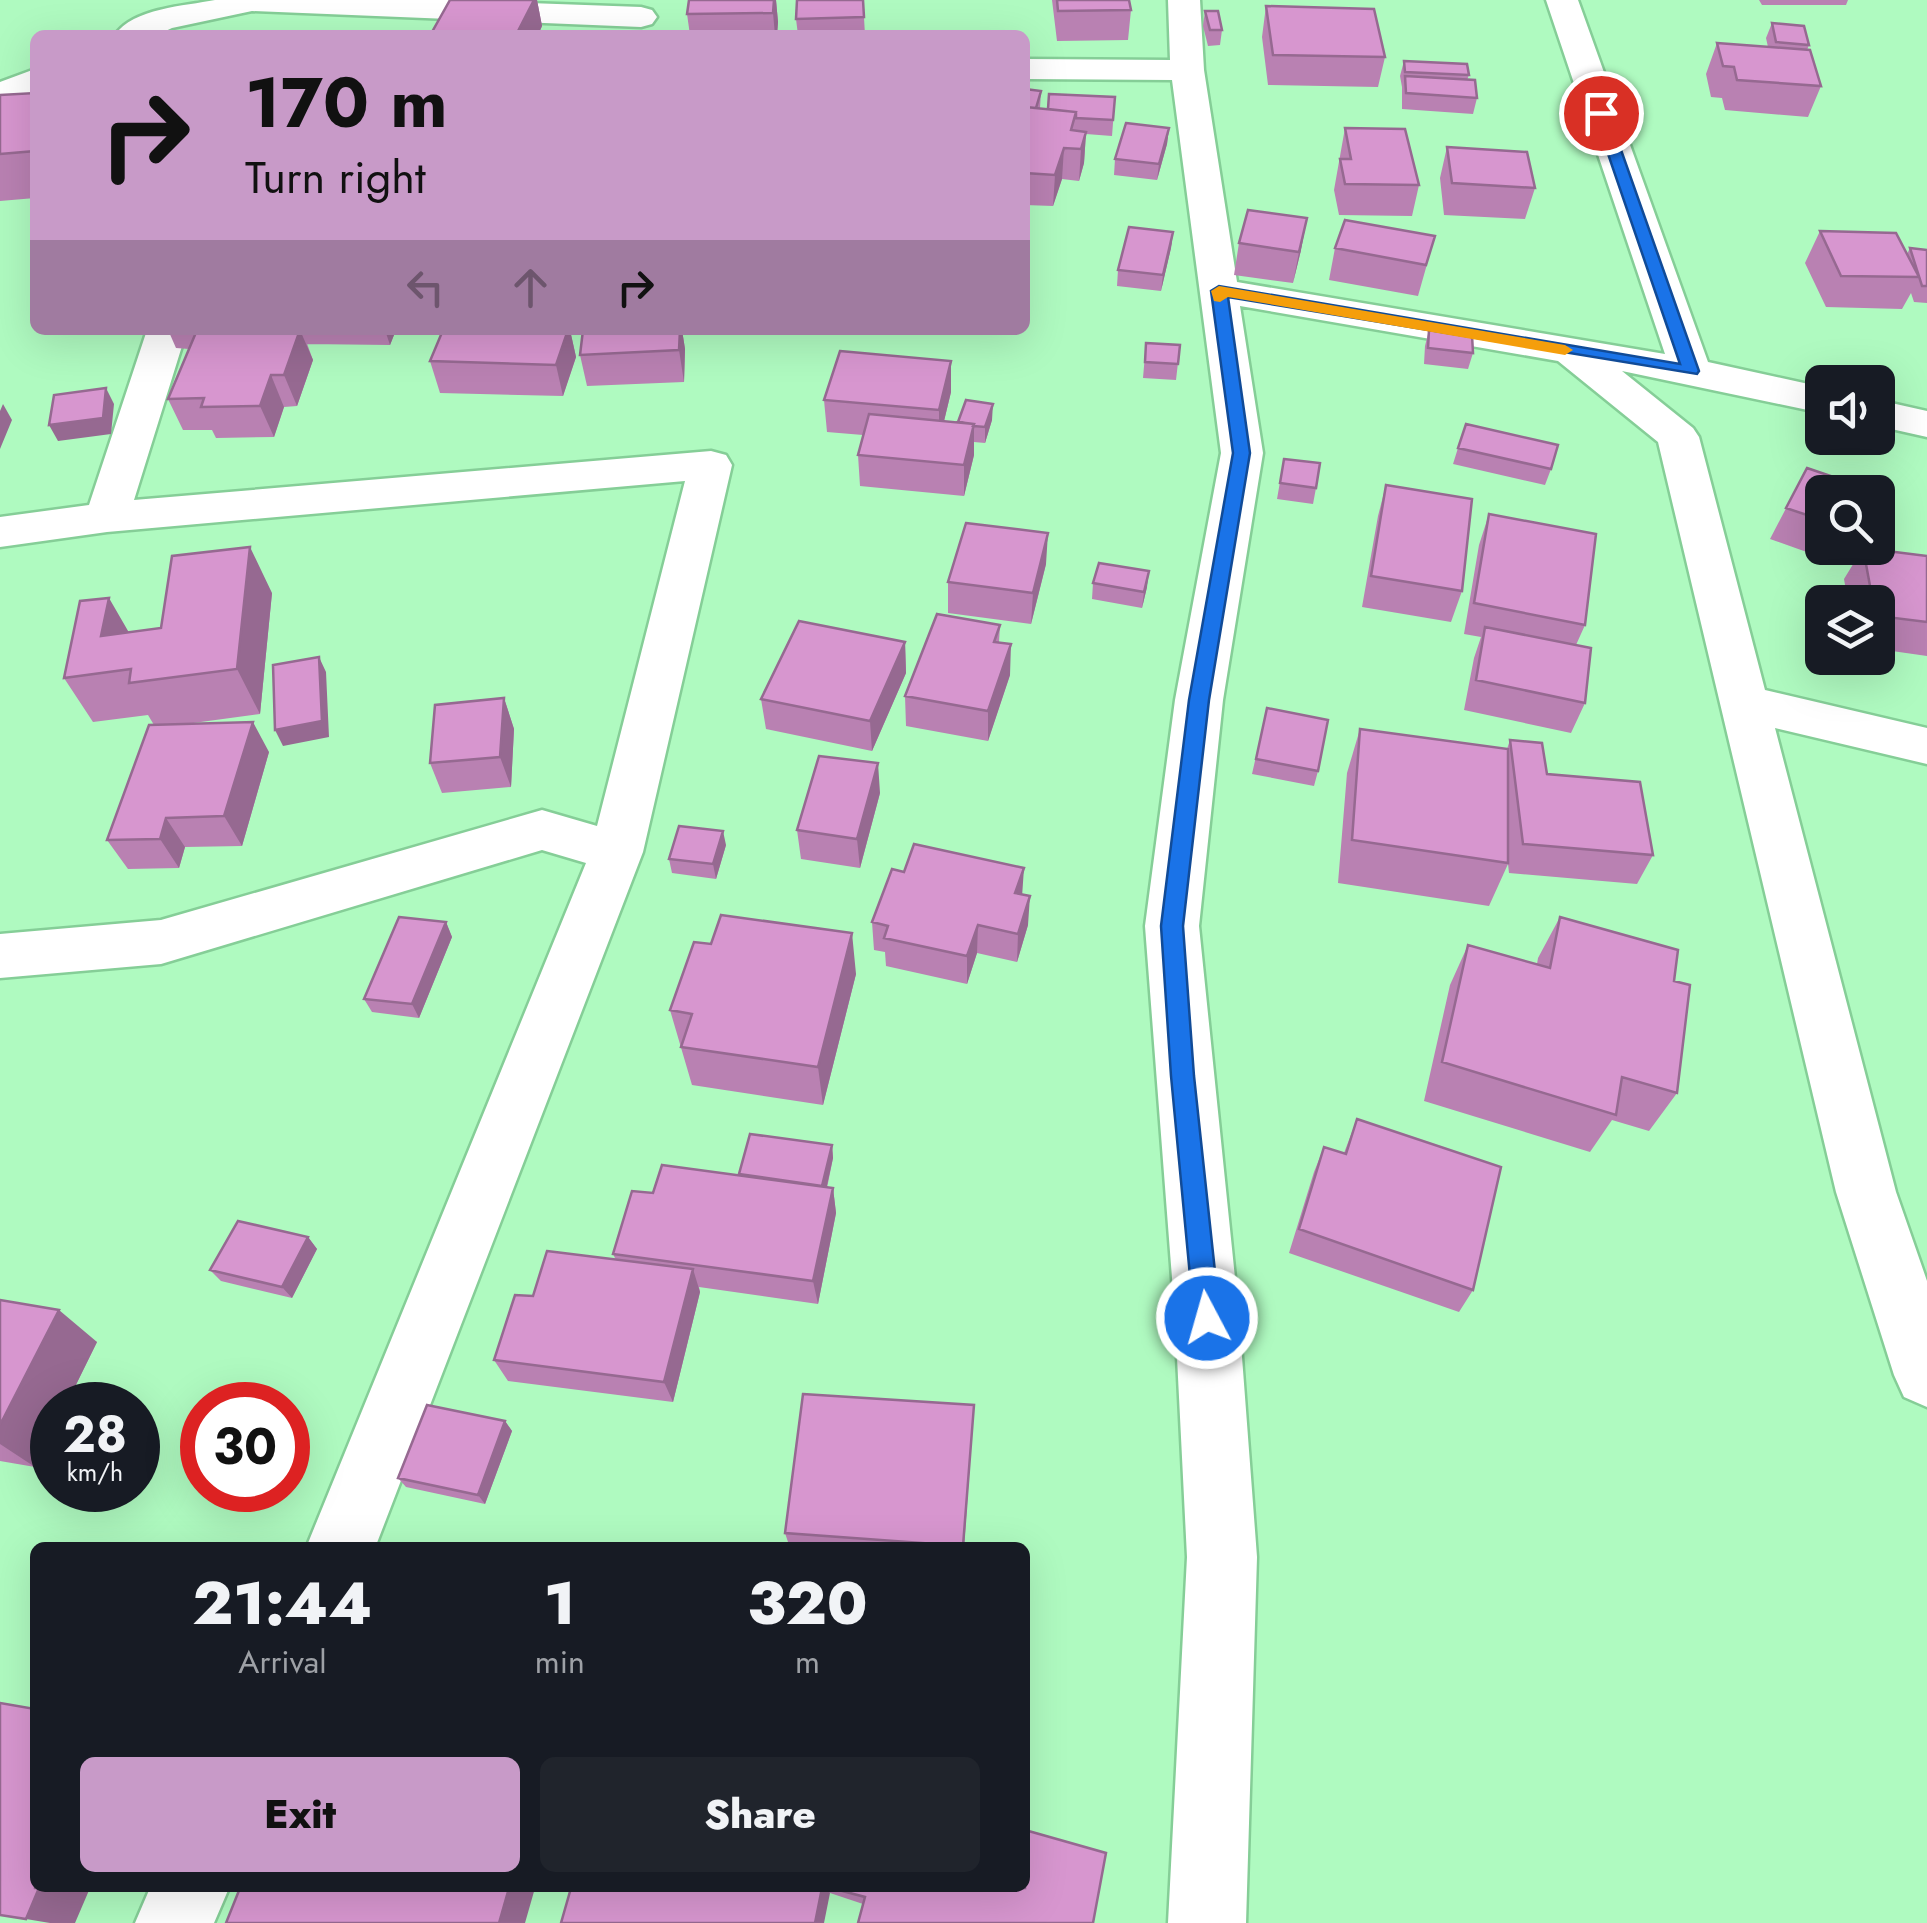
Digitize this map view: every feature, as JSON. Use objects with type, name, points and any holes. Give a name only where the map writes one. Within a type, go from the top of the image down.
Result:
[{"type":"street","points":[[1184,0],[1187,70],[1242,453],[1199,700],[1172,926],[1182,1076],[1207,1318],[1222,1557],[1206,1923]]},
{"type":"street","points":[[1562,0],[1691,371]]},
{"type":"street","points":[[142,30],[164,20],[252,1],[641,17]]},
{"type":"street","points":[[398,30],[415,10]]},
{"type":"street","points":[[1030,69],[1187,70]]},
{"type":"street","points":[[0,95],[30,80]]},
{"type":"street","points":[[1219,291],[1691,371],[1805,396]]},
{"type":"street","points":[[107,517],[165,335]]},
{"type":"street","points":[[1571,351],[1678,437],[1866,1192],[1927,1375]]},
{"type":"street","points":[[1895,417],[1927,424]]},
{"type":"street","points":[[0,532],[107,517],[711,465],[618,852],[342,1542]]},
{"type":"street","points":[[1744,703],[1927,746]]},
{"type":"street","points":[[0,956],[162,942],[542,830],[618,852]]},
{"type":"street","points":[[174,1923],[188,1892]]},
{"type":"building","points":[[450,0],[534,0],[519,30],[433,30]]},
{"type":"building","points":[[689,0],[774,0],[773,13],[687,14]]},
{"type":"building","points":[[797,0],[863,0],[864,17],[796,19]]},
{"type":"building","points":[[1057,0],[1129,0],[1131,10],[1058,11]]},
{"type":"building","points":[[1266,6],[1374,9],[1385,57],[1273,55]]},
{"type":"building","points":[[1205,11],[1218,11],[1222,30],[1210,30]]},
{"type":"building","points":[[1772,23],[1804,26],[1809,45],[1776,42]]},
{"type":"building","points":[[1717,43],[1810,50],[1821,86],[1737,80],[1734,67],[1723,66]]},
{"type":"building","points":[[1404,61],[1467,64],[1469,75],[1405,72]]},
{"type":"building","points":[[1405,76],[1475,80],[1477,98],[1406,93]]},
{"type":"building","points":[[1030,90],[1041,91],[1036,108],[1030,107]]},
{"type":"building","points":[[30,93],[30,151],[0,154],[0,95]]},
{"type":"building","points":[[1049,94],[1115,97],[1113,120],[1076,118],[1076,112],[1048,109]]},
{"type":"building","points":[[1030,107],[1076,112],[1071,130],[1086,132],[1081,149],[1064,148],[1055,175],[1030,173]]},
{"type":"building","points":[[1126,123],[1169,128],[1159,164],[1115,159]]},
{"type":"building","points":[[1345,128],[1405,129],[1419,185],[1345,184],[1340,159],[1351,159]]},
{"type":"building","points":[[1447,147],[1527,152],[1535,188],[1452,183]]},
{"type":"building","points":[[1248,210],[1307,218],[1299,252],[1239,243]]},
{"type":"building","points":[[1345,220],[1435,236],[1426,265],[1335,248]]},
{"type":"building","points":[[1129,227],[1173,232],[1163,275],[1118,270]]},
{"type":"building","points":[[1820,231],[1896,233],[1919,277],[1841,276]]},
{"type":"building","points":[[1910,248],[1927,250],[1927,286],[1922,286]]},
{"type":"building","points":[[1429,330],[1472,335],[1473,353],[1428,348]]},
{"type":"building","points":[[195,335],[298,335],[284,375],[271,375],[260,406],[201,407],[204,398],[168,399]]},
{"type":"building","points":[[441,335],[566,335],[556,365],[430,361]]},
{"type":"building","points":[[582,335],[680,335],[679,350],[580,355]]},
{"type":"building","points":[[1146,343],[1180,345],[1178,364],[1145,362]]},
{"type":"building","points":[[840,351],[951,361],[939,410],[824,400]]},
{"type":"building","points":[[106,388],[103,418],[49,425],[54,395]]},
{"type":"building","points":[[966,400],[993,404],[985,427],[958,422]]},
{"type":"building","points":[[869,414],[974,424],[964,465],[858,455]]},
{"type":"building","points":[[1466,424],[1558,445],[1551,469],[1458,448]]},
{"type":"building","points":[[1284,459],[1320,463],[1316,488],[1280,483]]},
{"type":"building","points":[[1807,468],[1828,475],[1805,475],[1805,514],[1786,508]]},
{"type":"building","points":[[1386,485],[1472,499],[1462,591],[1371,576]]},
{"type":"building","points":[[1489,514],[1596,534],[1585,625],[1474,603]]},
{"type":"building","points":[[966,523],[1048,533],[1033,593],[948,582]]},
{"type":"building","points":[[250,547],[237,669],[129,683],[131,669],[64,678],[80,601],[109,598],[101,636],[161,628],[172,556]]},
{"type":"building","points":[[1895,552],[1927,556],[1927,622],[1895,618],[1895,585],[1870,585],[1866,565],[1895,565]]},
{"type":"building","points":[[1099,563],[1149,571],[1144,592],[1093,583]]},
{"type":"building","points":[[937,614],[1000,625],[994,642],[1011,644],[988,711],[905,696]]},
{"type":"building","points":[[799,621],[905,642],[870,721],[761,699]]},
{"type":"building","points":[[1485,627],[1591,648],[1585,703],[1476,680]]},
{"type":"building","points":[[319,657],[322,721],[275,730],[273,665]]},
{"type":"building","points":[[504,698],[500,757],[430,763],[435,705]]},
{"type":"building","points":[[1267,708],[1328,720],[1318,771],[1256,759]]},
{"type":"building","points":[[253,722],[224,816],[166,818],[160,839],[107,840],[149,725]]},
{"type":"building","points":[[1360,729],[1508,749],[1508,863],[1352,840]]},
{"type":"building","points":[[1510,740],[1542,743],[1547,774],[1640,782],[1653,855],[1523,844]]},
{"type":"building","points":[[819,756],[878,763],[857,839],[797,830]]},
{"type":"building","points":[[679,826],[723,831],[713,864],[669,859]]},
{"type":"building","points":[[914,844],[1024,868],[1015,893],[1030,896],[1018,934],[978,925],[967,956],[884,938],[888,926],[872,922],[892,869],[904,872]]},
{"type":"building","points":[[721,915],[852,933],[818,1067],[681,1047],[692,1014],[670,1010],[694,942],[711,944]]},
{"type":"building","points":[[399,917],[446,922],[412,1004],[364,999]]},
{"type":"building","points":[[1560,917],[1678,950],[1674,981],[1690,985],[1677,1093],[1622,1077],[1616,1115],[1442,1062],[1468,945],[1550,968]]},
{"type":"building","points":[[1357,1119],[1501,1167],[1473,1290],[1299,1229],[1324,1147],[1346,1154]]},
{"type":"building","points":[[750,1134],[832,1145],[822,1186],[739,1174]]},
{"type":"building","points":[[662,1165],[833,1188],[813,1281],[613,1254],[632,1191],[653,1193]]},
{"type":"building","points":[[238,1221],[308,1237],[282,1287],[210,1270]]},
{"type":"building","points":[[547,1251],[693,1269],[664,1382],[494,1360],[515,1295],[533,1296]]},
{"type":"building","points":[[0,1300],[59,1310],[0,1425]]},
{"type":"building","points":[[803,1394],[974,1405],[963,1542],[785,1533]]},
{"type":"building","points":[[427,1405],[505,1421],[478,1495],[398,1478]]},
{"type":"building","points":[[0,1703],[30,1708],[30,1892],[37,1892],[26,1919],[0,1915]]},
{"type":"building","points":[[1030,1831],[1106,1853],[1093,1923],[858,1923],[865,1897],[846,1892],[1030,1892]]},
{"type":"building","points":[[238,1892],[508,1892],[499,1923],[226,1923]]},
{"type":"building","points":[[570,1892],[821,1892],[815,1923],[561,1923]]},
{"type":"slow traffic","points":[[1220,298],[1219,291],[1565,350]]},
{"type":"route","points":[[1207,1318],[1182,1076],[1172,926],[1199,700],[1242,453],[1219,291],[1691,371],[1601,113]]}]
